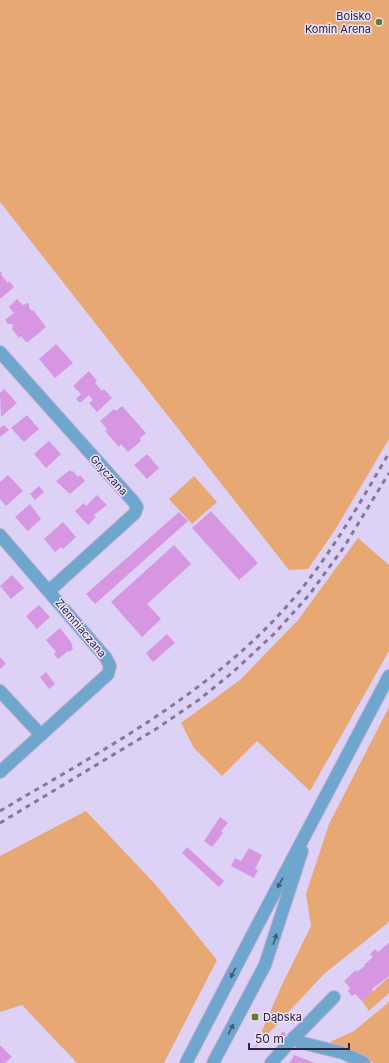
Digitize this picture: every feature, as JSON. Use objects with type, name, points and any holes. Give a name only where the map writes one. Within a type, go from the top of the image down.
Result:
[{"type":"street","name":"Gryczana","points":[[0,352],[137,507],[135,513],[49,591]]},
{"type":"street","name":"Ziemniaczana","points":[[0,535],[106,658],[110,666],[108,674],[0,772]]},
{"type":"street","points":[[186,1063],[389,676]]},
{"type":"street","points":[[0,691],[41,735]]},
{"type":"street","points":[[213,1063],[265,966],[311,824]]},
{"type":"street","points":[[271,1063],[294,1037],[334,997]]},
{"type":"street","points":[[294,1037],[299,1042],[343,1053],[364,1063]]},
{"type":"shaded area","points":[[0,0],[389,0],[389,439],[335,530],[308,569],[289,570],[0,202]]},
{"type":"shaded area","points":[[194,476],[217,502],[192,524],[169,499]]},
{"type":"shaded area","points":[[358,538],[389,565],[389,651],[310,791],[257,741],[222,776],[194,748],[181,723],[240,680],[298,620]]},
{"type":"shaded area","points":[[389,707],[389,922],[324,974],[254,1049],[281,987],[311,926],[306,894],[329,824]]},
{"type":"shaded area","points":[[86,811],[155,884],[217,960],[164,1063],[77,1063],[22,1005],[0,1012],[0,856]]},
{"type":"shaded area","points":[[389,977],[389,993],[369,1011],[362,1001]]},
{"type":"shaded area","points":[[389,1002],[389,1063],[374,1063],[330,1042],[354,1031]]},
{"type":"building","points":[[0,271],[2,273],[1,275],[8,283],[9,281],[14,287],[0,299]]},
{"type":"building","points":[[17,299],[23,305],[27,303],[29,304],[29,308],[32,311],[33,310],[46,327],[28,342],[26,342],[21,336],[19,338],[12,329],[12,324],[8,324],[5,320],[14,313],[9,307]]},
{"type":"building","points":[[56,344],[73,363],[55,378],[39,359]]},
{"type":"building","points":[[89,371],[97,381],[95,383],[102,391],[104,389],[112,398],[97,412],[89,403],[93,400],[89,395],[80,403],[76,399],[81,394],[73,386]]},
{"type":"building","points":[[4,389],[17,403],[1,417],[0,393]]},
{"type":"building","points":[[122,406],[146,433],[140,438],[141,441],[128,452],[121,444],[119,447],[105,431],[107,429],[100,421],[114,409],[116,411]]},
{"type":"building","points":[[27,415],[39,429],[24,442],[11,428]]},
{"type":"building","points":[[4,425],[9,430],[0,437],[0,428]]},
{"type":"building","points":[[49,441],[61,454],[46,468],[34,454]]},
{"type":"building","points":[[147,454],[159,468],[147,479],[134,465]]},
{"type":"building","points":[[70,470],[72,472],[73,471],[78,477],[80,475],[85,481],[70,494],[56,481]]},
{"type":"building","points":[[8,475],[23,491],[6,506],[0,499],[0,482]]},
{"type":"building","points":[[39,486],[44,492],[35,500],[30,494]]},
{"type":"building","points":[[97,495],[107,505],[94,515],[96,517],[88,525],[75,511],[84,503],[86,506]]},
{"type":"building","points":[[30,504],[41,519],[28,531],[15,517]]},
{"type":"building","points":[[211,511],[258,563],[239,580],[192,528]]},
{"type":"building","points":[[179,512],[188,521],[95,604],[86,594]]},
{"type":"building","points":[[63,522],[76,537],[63,549],[61,547],[55,552],[44,539]]},
{"type":"building","points":[[174,545],[191,564],[147,604],[161,619],[142,637],[111,602]]},
{"type":"building","points":[[12,575],[24,588],[11,599],[0,586]]},
{"type":"building","points":[[39,605],[50,617],[37,629],[26,616]]},
{"type":"building","points":[[60,628],[71,642],[73,649],[58,659],[54,654],[56,652],[46,640]]},
{"type":"building","points":[[167,634],[175,643],[153,662],[146,653]]},
{"type":"building","points":[[0,657],[6,664],[0,669]]},
{"type":"building","points":[[46,672],[55,684],[49,689],[40,677]]},
{"type":"building","points":[[220,817],[228,823],[221,831],[223,833],[212,847],[204,841]]},
{"type":"building","points":[[187,847],[224,881],[219,887],[182,853]]},
{"type":"building","points":[[249,848],[262,855],[255,869],[258,870],[254,878],[231,866],[235,858],[241,861]]},
{"type":"building","points":[[389,943],[389,976],[372,989],[373,991],[362,1001],[355,994],[352,996],[348,991],[350,988],[344,981],[356,970],[357,972],[365,966],[364,965],[373,957],[370,954],[375,949],[378,952]]},
{"type":"building","points":[[283,1031],[286,1034],[278,1043],[275,1040]]},
{"type":"building","points":[[0,1045],[12,1057],[5,1063],[0,1063]]},
{"type":"building","points":[[294,1055],[315,1063],[289,1063]]},
{"type":"railway","points":[[0,811],[152,719],[223,667],[256,638],[287,606],[316,570],[342,532],[389,453]]},
{"type":"railway","points":[[0,823],[156,729],[200,699],[233,672],[275,633],[309,595],[344,547],[389,473]]},
{"type":"place","name":"Boisko Komin Arena","points":[[379,22]]},
{"type":"place","name":"Dąbska","points":[[255,1017]]}]
